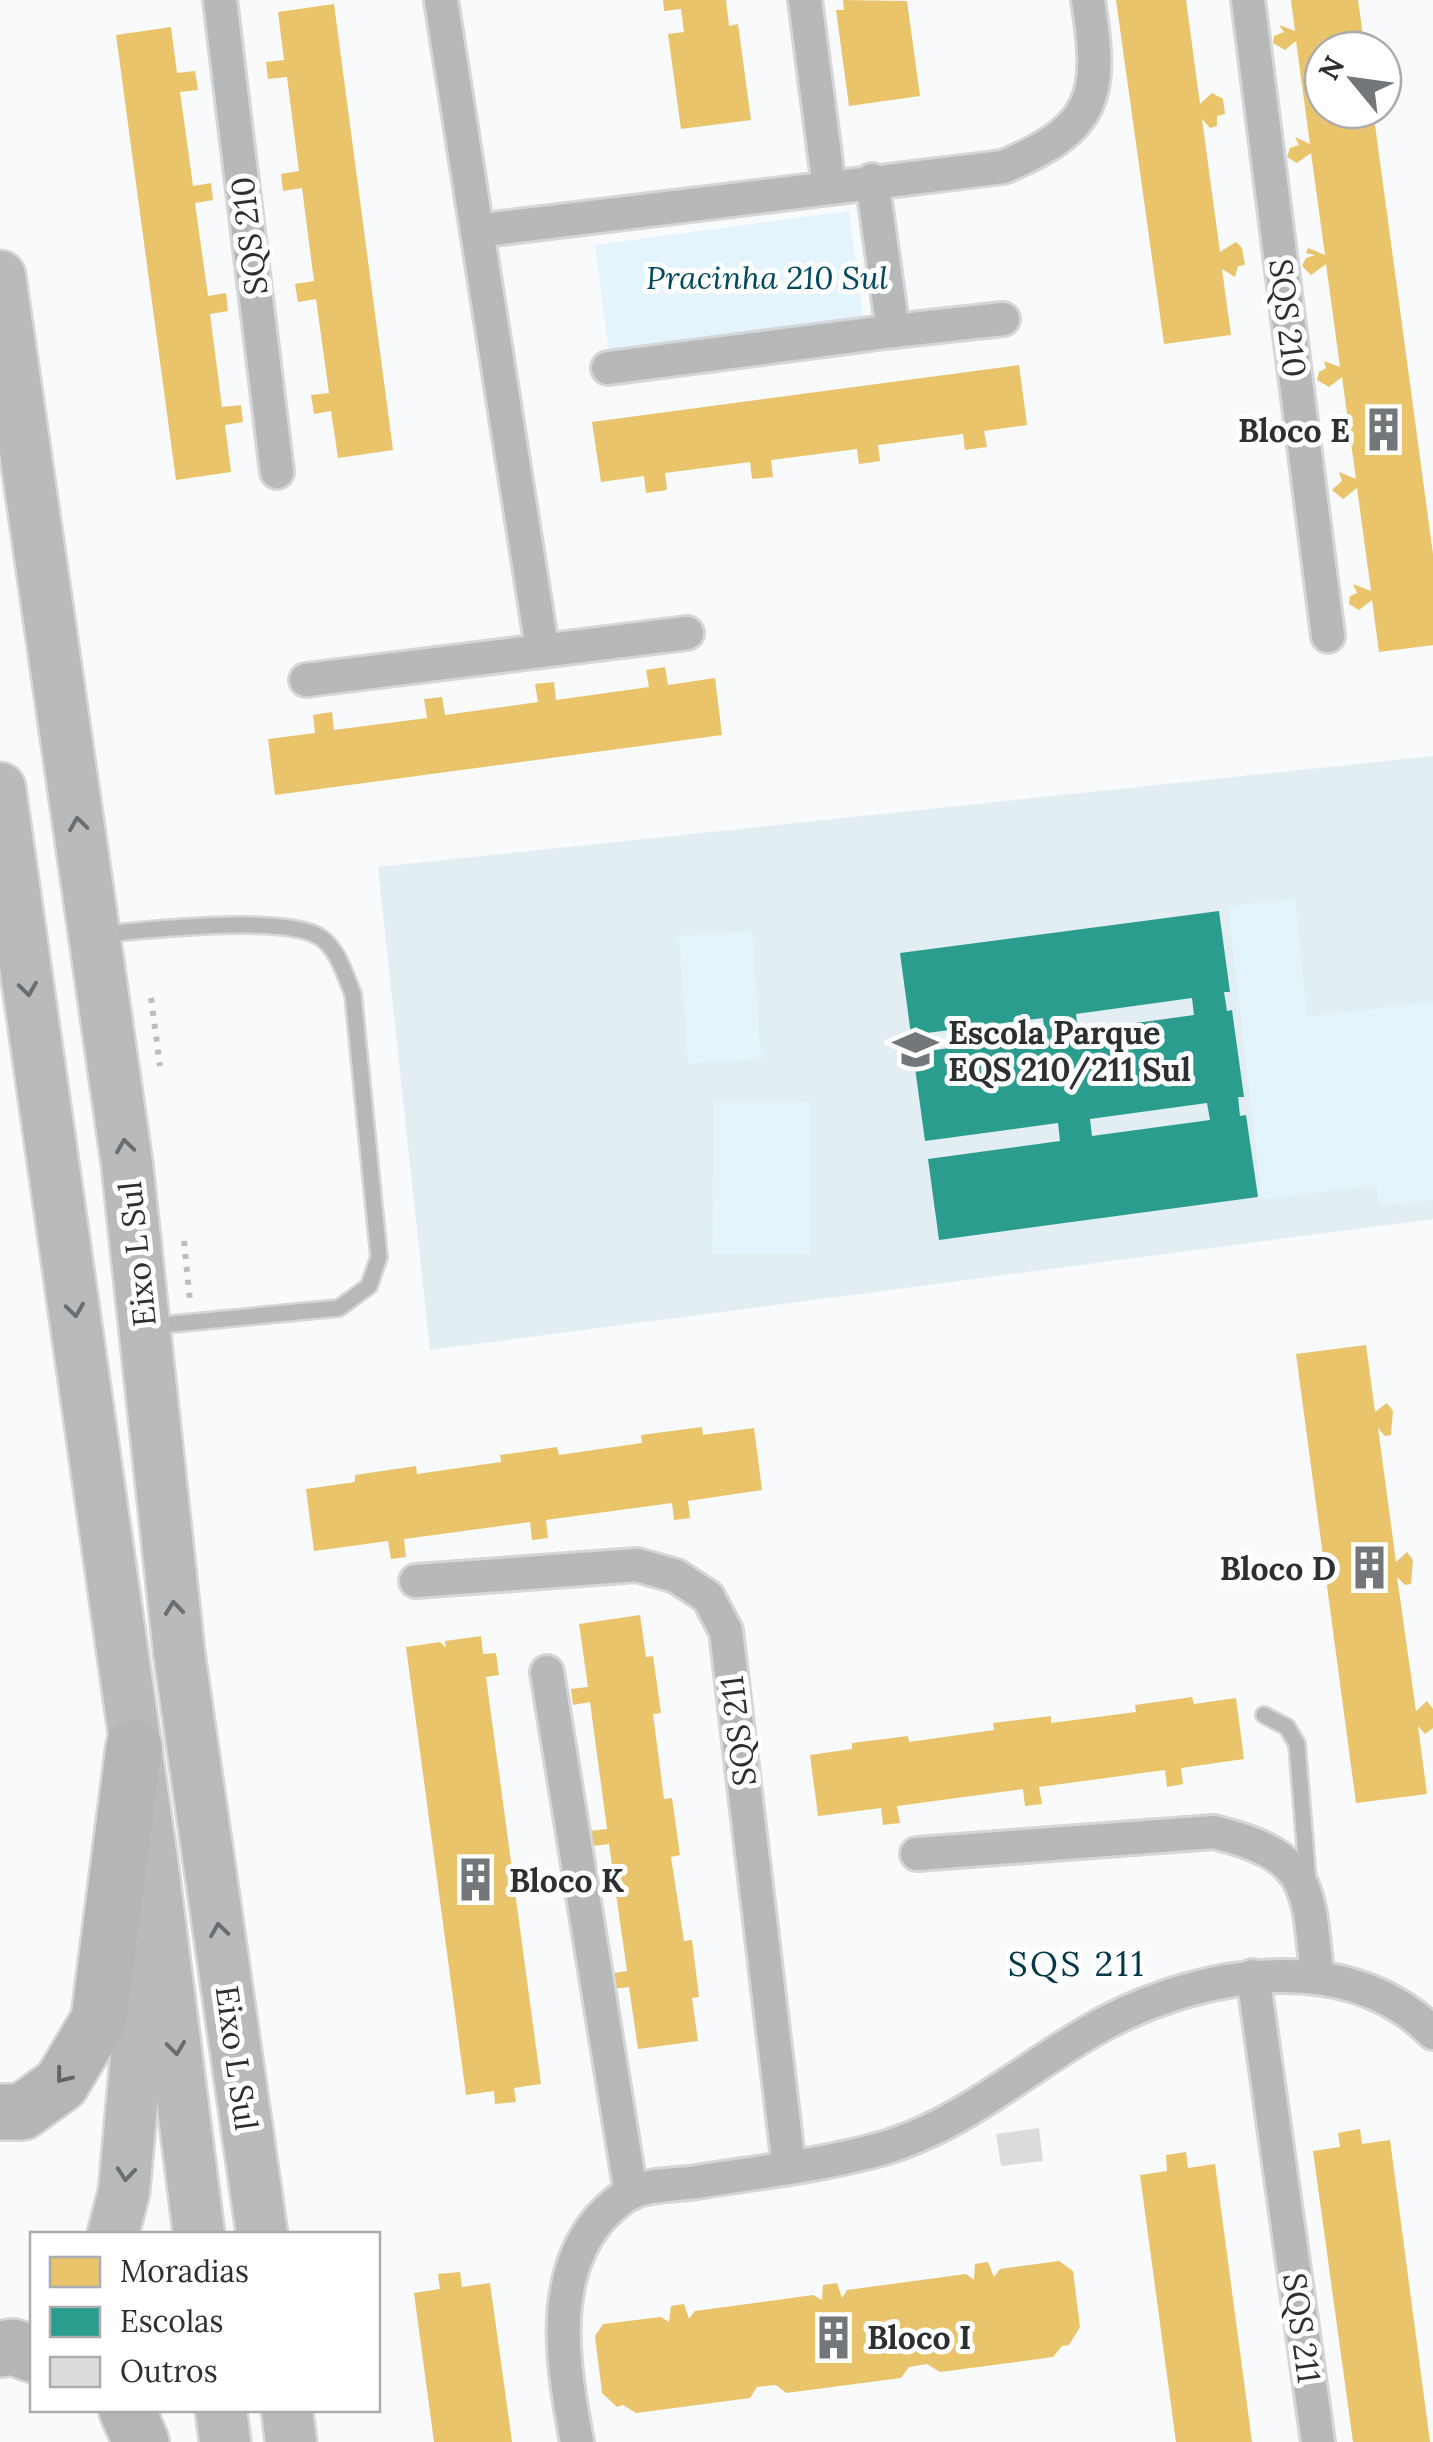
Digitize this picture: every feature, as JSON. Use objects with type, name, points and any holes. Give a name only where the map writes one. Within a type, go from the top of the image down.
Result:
[{"type":"highway","points":[[0,2112],[22,2112],[61,2084],[98,2020],[134,1747]]},
{"type":"highway","points":[[128,2412],[141,2442]]},
{"type":"main road","name":"Eixo L Sul","points":[[0,276],[128,1164],[168,1325],[179,1652],[262,2232]]},
{"type":"main road","name":"Eixo L Sul","points":[[0,788],[9,905],[153,1868],[199,2232]]},
{"type":"main road","points":[[113,2232],[124,2192],[153,1868]]},
{"type":"main road","points":[[221,2412],[226,2442]]},
{"type":"main road","points":[[287,2412],[291,2442]]},
{"type":"street","name":"SQS 210","points":[[220,0],[277,472]]},
{"type":"street","points":[[441,0],[542,648]]},
{"type":"street","points":[[805,0],[830,187]]},
{"type":"street","points":[[477,231],[1003,167],[1049,148],[1078,122],[1092,92],[1096,55],[1088,0]]},
{"type":"street","name":"SQS 210","points":[[1248,0],[1328,636]]},
{"type":"street","points":[[872,180],[893,331]]},
{"type":"street","points":[[608,368],[1002,320]]},
{"type":"street","points":[[306,680],[686,633]]},
{"type":"street","name":"SQS 211","points":[[416,1582],[637,1565],[676,1576],[708,1597],[726,1631],[789,2168]]},
{"type":"street","points":[[548,1672],[631,2192]]},
{"type":"street","points":[[918,1854],[1214,1832],[1254,1842],[1283,1861],[1308,1891],[1317,1974]]},
{"type":"street","points":[[577,2442],[563,2320],[572,2264],[596,2222],[631,2192],[789,2168],[885,2148],[968,2112],[1110,2020],[1179,1995],[1252,1976],[1317,1974],[1367,1991],[1419,2019],[1433,2033]]},
{"type":"street","name":"SQS 211","points":[[1252,1976],[1318,2442]]},
{"type":"lane","points":[[94,934],[288,926],[320,936],[341,963],[352,994],[379,1257],[369,1286],[339,1308],[168,1325]]},
{"type":"lane","points":[[1264,1715],[1287,1727],[1296,1744],[1308,1891]]},
{"type":"path","points":[[151,998],[160,1066]]},
{"type":"path","points":[[168,1325],[184,1240]]},
{"type":"shaded area","name":"Escola Parque EQS 210/211 Sul","points":[[1433,756],[1433,1219],[430,1350],[378,867]]},
{"type":"green space","name":"Pracinha 210 Sul","points":[[849,211],[863,320],[609,351],[595,245]]},
{"type":"green space","points":[[1295,899],[1307,1017],[1433,1001],[1433,1200],[1379,1206],[1376,1185],[1262,1200],[1228,906]]},
{"type":"green space","points":[[752,931],[761,1059],[688,1064],[679,936]]},
{"type":"green space","points":[[714,1101],[811,1102],[810,1254],[712,1254]]},
{"type":"building: Moradias","points":[[663,0],[726,0],[729,26],[738,24],[751,120],[681,129],[668,34],[684,32],[681,9],[664,11]]},
{"type":"building: Moradias","points":[[843,0],[907,1],[920,96],[849,106],[836,10],[844,10]]},
{"type":"building: Moradias","points":[[1116,0],[1186,0],[1200,104],[1212,93],[1223,99],[1225,114],[1217,116],[1217,126],[1210,128],[1202,119],[1220,252],[1236,242],[1242,248],[1245,265],[1238,266],[1235,277],[1222,269],[1231,335],[1164,344]]},
{"type":"building: Moradias","name":"Bloco E","points":[[1291,0],[1358,0],[1362,30],[1303,30],[1303,92],[1296,41],[1285,50],[1273,43],[1274,36],[1284,32],[1279,25],[1295,31]]},
{"type":"building: Moradias","points":[[334,4],[393,450],[338,458],[331,411],[314,414],[311,395],[329,393],[316,299],[298,302],[295,284],[314,281],[302,188],[283,191],[281,174],[299,171],[287,77],[268,79],[266,62],[284,60],[278,12]]},
{"type":"building: Moradias","points":[[171,27],[177,73],[195,71],[198,90],[180,92],[193,186],[211,183],[213,200],[195,203],[208,296],[226,293],[228,311],[210,314],[222,407],[241,405],[243,422],[225,425],[231,472],[176,480],[116,35]]},
{"type":"building: Moradias","name":"Bloco E","points":[[1308,130],[1376,130],[1433,554],[1433,645],[1379,652],[1372,600],[1359,610],[1349,604],[1350,596],[1357,593],[1353,584],[1371,591],[1357,488],[1343,499],[1332,490],[1342,481],[1339,472],[1356,479],[1342,377],[1329,387],[1317,380],[1319,372],[1326,368],[1324,361],[1340,367],[1326,264],[1311,275],[1302,266],[1306,258],[1315,255],[1306,253],[1308,248],[1325,255],[1311,153],[1297,163],[1287,157],[1290,148],[1299,145],[1295,137],[1310,144]]},
{"type":"building: Moradias","points":[[1019,365],[1027,425],[984,431],[987,447],[965,450],[963,434],[878,445],[880,461],[859,464],[857,449],[771,460],[773,477],[752,479],[750,462],[665,473],[667,490],[646,493],[644,476],[601,482],[592,422]]},
{"type":"building: Moradias","points":[[665,667],[668,685],[715,678],[722,735],[275,795],[268,739],[315,733],[313,715],[332,712],[334,730],[427,718],[424,699],[442,697],[445,715],[538,702],[535,684],[554,682],[556,700],[649,687],[646,670]]},
{"type":"building: Moradias","name":"Bloco D","points":[[1366,1345],[1375,1412],[1387,1403],[1393,1411],[1391,1435],[1385,1436],[1378,1428],[1396,1562],[1407,1552],[1413,1560],[1411,1584],[1405,1585],[1397,1577],[1416,1711],[1427,1701],[1433,1709],[1433,1728],[1425,1734],[1418,1726],[1427,1794],[1356,1803],[1296,1354]]},
{"type":"building: Moradias","points":[[702,1427],[703,1435],[754,1428],[762,1490],[688,1501],[690,1518],[674,1520],[672,1503],[546,1520],[548,1538],[532,1540],[530,1522],[404,1539],[406,1557],[391,1559],[388,1541],[314,1551],[306,1489],[355,1482],[355,1475],[416,1466],[417,1474],[501,1462],[500,1455],[557,1447],[559,1455],[642,1443],[641,1435]]},
{"type":"building: Moradias","points":[[640,1615],[646,1657],[653,1656],[661,1713],[653,1714],[664,1799],[672,1798],[680,1855],[671,1857],[684,1941],[692,1940],[699,1997],[692,1998],[698,2041],[638,2049],[629,1987],[611,1989],[608,1974],[627,1971],[609,1844],[592,1846],[589,1831],[607,1829],[590,1702],[573,1705],[571,1689],[588,1687],[579,1624]]},
{"type":"building: Moradias","name":"Bloco K","points":[[481,1636],[483,1654],[496,1653],[499,1675],[486,1677],[541,2084],[514,2088],[516,2102],[495,2104],[494,2091],[466,2095],[406,1647],[440,1642],[446,1648],[445,1641]]},
{"type":"building: Moradias","points":[[1192,1697],[1194,1704],[1236,1698],[1244,1759],[1181,1768],[1183,1784],[1167,1787],[1165,1770],[1039,1787],[1042,1804],[1025,1806],[1023,1789],[897,1806],[900,1823],[883,1825],[881,1808],[818,1816],[810,1755],[852,1749],[852,1743],[908,1736],[909,1742],[994,1730],[993,1723],[1051,1716],[1051,1723],[1136,1712],[1135,1705]]},
{"type":"building: Moradias","points":[[1360,2129],[1362,2144],[1390,2140],[1430,2442],[1353,2442],[1313,2151],[1340,2147],[1338,2133]]},
{"type":"building: Moradias","points":[[1186,2152],[1188,2168],[1215,2164],[1252,2442],[1176,2442],[1140,2175],[1167,2171],[1166,2155]]},
{"type":"building: Moradias","name":"Bloco I","points":[[1059,2261],[1073,2271],[1080,2327],[1069,2345],[1062,2346],[1053,2357],[940,2372],[927,2364],[909,2367],[901,2378],[786,2393],[776,2385],[757,2387],[750,2398],[636,2413],[623,2405],[617,2407],[602,2393],[595,2336],[603,2324],[661,2317],[669,2322],[671,2306],[684,2304],[689,2319],[695,2311],[813,2295],[822,2300],[823,2285],[837,2283],[842,2298],[847,2290],[966,2274],[974,2280],[975,2264],[988,2262],[994,2277],[1000,2269]]},
{"type":"building: Moradias","points":[[460,2272],[462,2287],[490,2283],[512,2442],[434,2442],[414,2293],[440,2289],[438,2274]]},
{"type":"building: Escolas","name":"Escola Parque EQS 210/211 Sul","points":[[1219,911],[1230,992],[1224,992],[1227,1011],[1232,1010],[1244,1097],[1238,1097],[1240,1116],[1246,1115],[1258,1197],[939,1240],[928,1159],[1060,1141],[1058,1123],[925,1141],[913,1053],[1045,1035],[1043,1018],[911,1035],[900,953]],"holes":[[[1192,998],[1194,1015],[1078,1031],[1076,1014]],[[1207,1103],[1210,1120],[1092,1136],[1090,1119]]]},
{"type":"building: Outros","points":[[1039,2128],[1043,2161],[1001,2166],[996,2134]]},
{"type":"place","name":"Bloco E","points":[[1383,430]]},
{"type":"place","name":"Escola Parque EQS 210/211 Sul","points":[[915,1050]]},
{"type":"place","name":"Bloco D","points":[[1369,1568]]},
{"type":"place","name":"Bloco K","points":[[476,1880]]},
{"type":"place","name":"Bloco I","points":[[834,2337]]},
{"type":"district","name":"SQS 211","points":[[1077,1963]]}]
